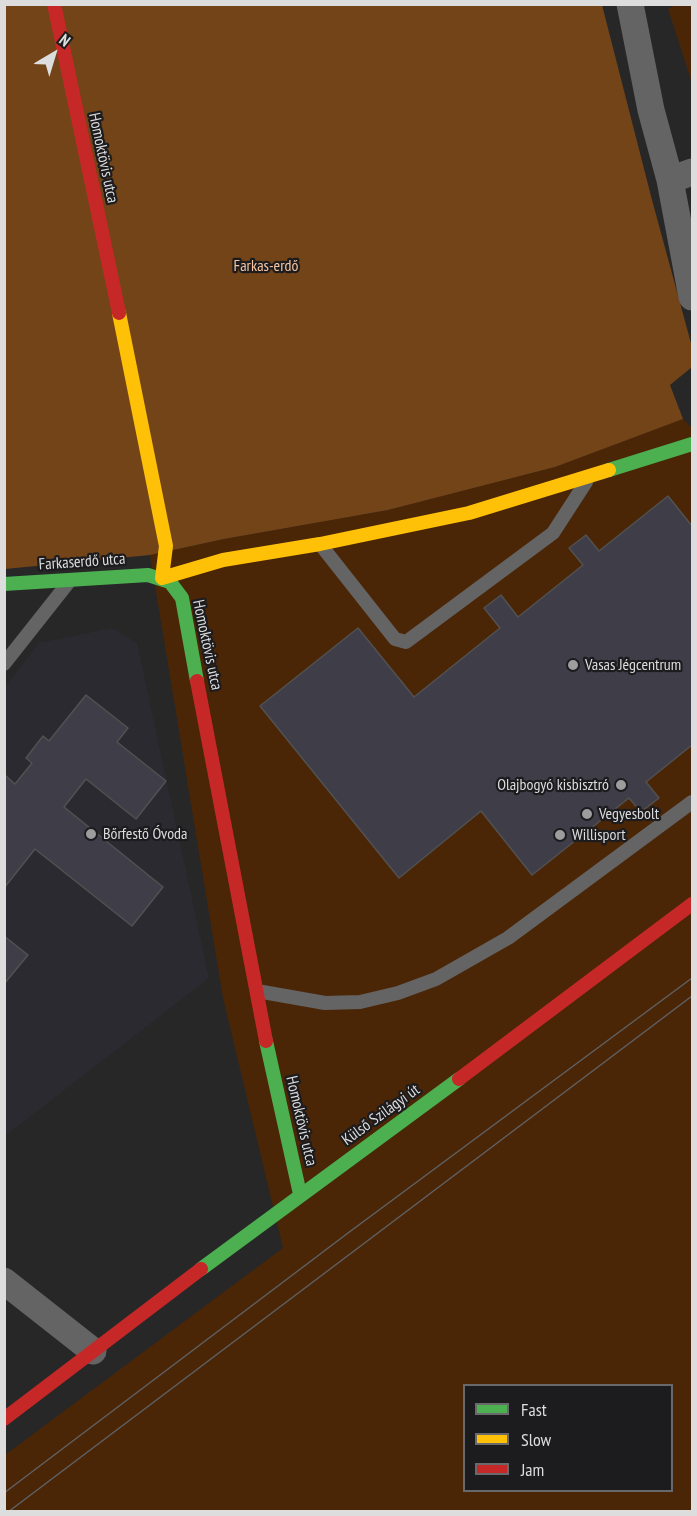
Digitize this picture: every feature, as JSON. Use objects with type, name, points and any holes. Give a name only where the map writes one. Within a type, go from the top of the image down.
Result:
[{"type":"street","name":"Homoktövis utca","points":[[54,4],[161,516],[166,546],[162,578],[177,589],[182,598],[255,991],[300,1194]]},
{"type":"street","points":[[630,4],[651,110],[681,176],[693,297]]},
{"type":"street","points":[[162,578],[223,560],[320,544],[469,513],[693,444]]},
{"type":"street","name":"Farkaserdő utca","points":[[4,584],[131,575],[162,578]]},
{"type":"street","name":"Külső Szilágyi út","points":[[4,1419],[300,1194],[514,1039],[693,904]]},
{"type":"street","points":[[4,1281],[93,1351]]},
{"type":"lane","points":[[320,544],[395,639],[406,642],[553,533],[589,476]]},
{"type":"lane","points":[[4,664],[71,579]]},
{"type":"lane","points":[[255,991],[325,1003],[360,1002],[398,993],[436,979],[508,938],[693,802]]},
{"type":"shaded area","points":[[675,5],[692,5],[692,83],[668,9]]},
{"type":"shaded area","points":[[683,419],[692,428],[692,1511],[5,1512],[5,1455],[283,1248],[223,998],[150,555],[224,539],[388,510],[555,467]]},
{"type":"shaded area","name":"Bőrfestő Óvoda","points":[[112,628],[137,643],[209,978],[5,1136],[4,689],[39,643]]},
{"type":"green space","name":"Farkas-erdő","points":[[5,5],[602,5],[692,347],[692,367],[670,385],[683,419],[555,467],[388,510],[224,539],[150,555],[5,569]]},
{"type":"building","name":"Vasas Jégcentrum","points":[[668,496],[692,526],[692,745],[646,782],[659,798],[641,812],[629,798],[532,875],[481,811],[399,878],[260,706],[358,628],[414,697],[500,628],[484,608],[501,595],[518,617],[583,565],[569,548],[586,535],[599,551]]},
{"type":"building","points":[[86,695],[128,728],[117,742],[166,781],[136,819],[86,779],[64,807],[163,887],[132,926],[35,849],[4,888],[4,778],[6,776],[15,784],[32,763],[26,758],[43,736],[49,741]]},
{"type":"building","points":[[4,936],[28,955],[4,984]]},
{"type":"tram line","points":[[4,1493],[348,1233],[692,978]]},
{"type":"tram line","points":[[8,1512],[692,996]]},
{"type":"traffic: fast","points":[[609,470],[692,444]]},
{"type":"traffic: fast","points":[[4,584],[148,575],[170,582],[182,598],[197,681]]},
{"type":"traffic: fast","points":[[266,1041],[300,1194]]},
{"type":"traffic: fast","points":[[201,1269],[459,1079]]},
{"type":"traffic: slow","points":[[119,313],[166,546],[162,578]]},
{"type":"traffic: slow","points":[[162,578],[223,560],[320,544],[469,513],[609,470]]},
{"type":"traffic: jam","points":[[54,4],[119,313]]},
{"type":"traffic: jam","points":[[197,681],[266,1041]]},
{"type":"traffic: jam","points":[[459,1079],[692,904]]},
{"type":"traffic: jam","points":[[4,1419],[201,1269]]},
{"type":"place","name":"Vasas Jégcentrum","points":[[573,665]]},
{"type":"place","name":"Olajbogyó kisbisztró","points":[[621,785]]},
{"type":"place","name":"Vegyesbolt","points":[[587,814]]},
{"type":"place","name":"Bőrfestő Óvoda","points":[[91,834]]},
{"type":"place","name":"Willisport","points":[[560,835]]}]
